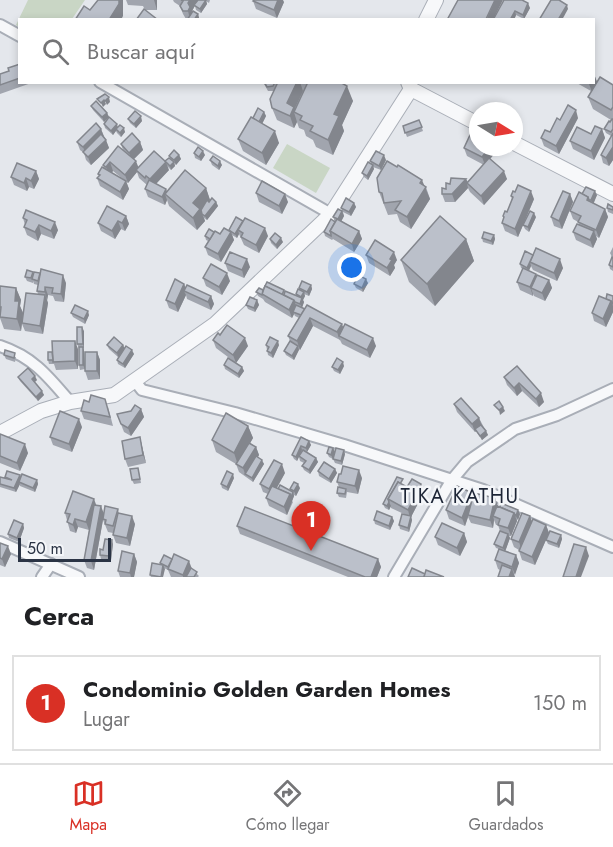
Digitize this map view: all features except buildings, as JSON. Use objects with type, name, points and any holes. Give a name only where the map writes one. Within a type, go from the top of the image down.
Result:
[{"type":"street","points":[[427,18],[436,0]]},
{"type":"street","points":[[0,25],[18,35]]},
{"type":"street","points":[[104,84],[331,214]]},
{"type":"street","points":[[0,433],[41,411],[70,402],[114,395],[215,324],[331,214],[409,86],[469,119]]},
{"type":"street","points":[[523,148],[613,194]]},
{"type":"street","points":[[0,346],[20,353],[49,377],[70,402]]},
{"type":"street","points":[[135,381],[142,390],[236,413],[483,490],[613,547]]},
{"type":"street","points":[[394,577],[451,481],[467,462],[515,429],[557,416],[613,389]]},
{"type":"street","points":[[0,542],[79,577]]},
{"type":"street","points":[[42,577],[51,564]]},
{"type":"green space","points":[[28,0],[85,0],[73,18],[19,18]]},
{"type":"green space","points":[[287,144],[330,168],[316,193],[273,168]]},
{"type":"place","name":"Condominio Golden Garden Homes","points":[[311,551]]},
{"type":"district","name":"TIKA KATHU","points":[[460,496]]}]
